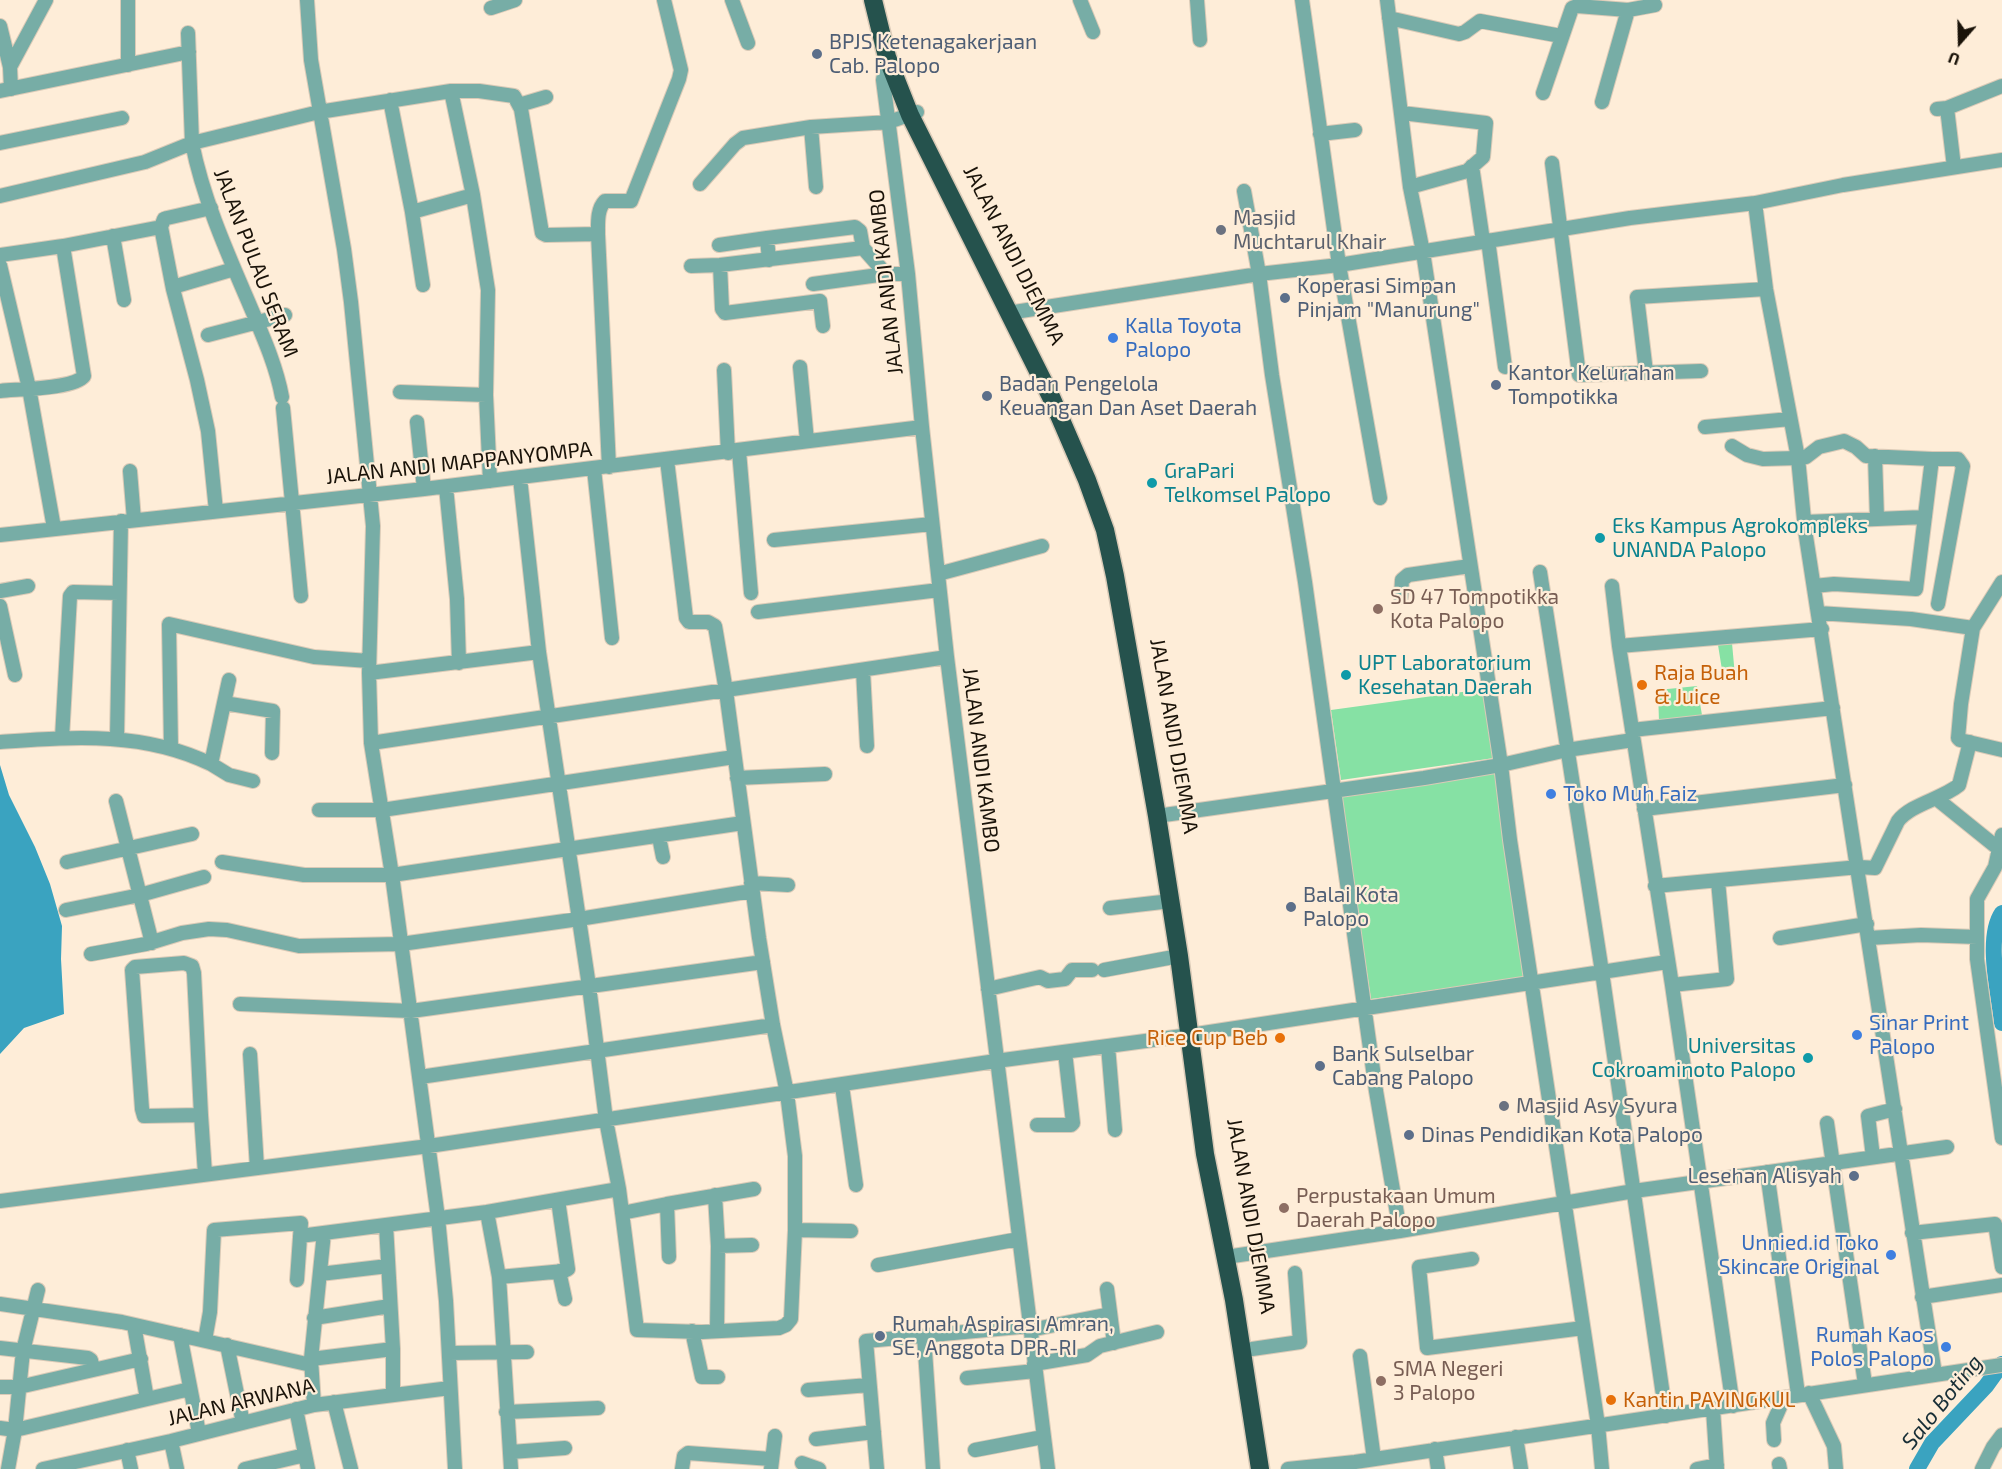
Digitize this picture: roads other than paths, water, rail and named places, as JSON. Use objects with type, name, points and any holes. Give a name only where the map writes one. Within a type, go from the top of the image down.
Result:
[{"type":"highway","points":[[873,0],[891,55]]},
{"type":"highway","points":[[884,0],[891,55]]},
{"type":"highway","name":"JALAN ANDI DJEMMA","points":[[891,55],[914,114],[1013,312],[1087,480],[1105,530],[1161,815],[1195,1034],[1205,1154],[1252,1349],[1269,1469]]},
{"type":"highway","name":"JALAN ANDI DJEMMA","points":[[1161,815],[1179,956],[1195,1034]]},
{"type":"highway","name":"JALAN ANDI DJEMMA","points":[[1231,1256],[1260,1469]]},
{"type":"street","points":[[46,0],[10,67],[5,90],[189,52]]},
{"type":"street","points":[[128,0],[128,65]]},
{"type":"street","points":[[307,0],[307,27],[319,112],[344,249],[370,495],[373,526],[369,667],[371,743],[393,875],[438,1218],[449,1353],[454,1469]]},
{"type":"street","points":[[491,8],[515,0]]},
{"type":"street","points":[[609,467],[598,234],[599,213],[603,202],[631,201],[679,79],[681,70],[664,0]]},
{"type":"street","points":[[732,0],[748,43]]},
{"type":"street","points":[[1080,0],[1093,32]]},
{"type":"street","points":[[1197,0],[1200,40]]},
{"type":"street","points":[[1302,0],[1339,265],[1380,498]]},
{"type":"street","points":[[1387,0],[1410,187],[1423,252],[1501,765],[1598,1425],[1602,1469]]},
{"type":"street","points":[[1543,93],[1570,11],[1574,7],[1628,10],[1655,5]]},
{"type":"street","points":[[1602,102],[1628,10]]},
{"type":"street","points":[[1389,18],[1459,34],[1480,21],[1561,36]]},
{"type":"street","points":[[0,26],[10,67]]},
{"type":"street","name":"JALAN PULAU SERAM","points":[[188,33],[192,143],[196,164],[234,269],[277,377],[282,403],[301,596]]},
{"type":"street","name":"JALAN ANDI KAMBO","points":[[891,55],[883,80],[908,274],[939,590],[1048,1469]]},
{"type":"street","points":[[1954,167],[1942,108],[2002,86]]},
{"type":"street","points":[[0,196],[145,162],[192,143],[319,112],[451,91],[479,91],[510,94],[516,98],[542,233],[546,235],[598,234]]},
{"type":"street","points":[[451,91],[473,195],[488,290],[486,395],[489,481]]},
{"type":"street","points":[[519,105],[546,97]]},
{"type":"street","points":[[390,100],[412,212],[423,285]]},
{"type":"street","points":[[1402,113],[1486,122],[1483,157],[1467,171],[1410,187]]},
{"type":"street","points":[[700,184],[743,138],[812,127],[889,122],[914,114]]},
{"type":"street","points":[[0,143],[122,118]]},
{"type":"street","points":[[812,127],[816,187]]},
{"type":"street","points":[[1320,134],[1355,130]]},
{"type":"street","points":[[1013,312],[1259,274],[1339,265],[1559,229],[1755,203],[1843,185],[2002,160]]},
{"type":"street","points":[[1552,163],[1579,375],[1701,371]]},
{"type":"street","points":[[1472,166],[1505,367]]},
{"type":"street","points":[[1244,191],[1259,274],[1272,375],[1305,582],[1376,1091],[1400,1231]]},
{"type":"street","points":[[412,212],[473,195]]},
{"type":"street","points":[[1755,203],[1766,289],[1798,458],[1804,522],[1859,867],[1900,1153],[1935,1374]]},
{"type":"street","points":[[211,208],[165,218],[161,227],[208,431],[216,511]]},
{"type":"street","points":[[0,255],[63,246],[161,227]]},
{"type":"street","points":[[719,244],[855,227],[860,231],[863,248],[886,274]]},
{"type":"street","points":[[113,236],[124,300]]},
{"type":"street","points":[[767,238],[769,260]]},
{"type":"street","points":[[0,391],[69,384],[80,381],[84,376],[63,246]]},
{"type":"street","points":[[691,266],[769,260],[863,248]]},
{"type":"street","points":[[0,265],[29,388],[54,528]]},
{"type":"street","points":[[720,265],[725,313],[820,301],[823,326]]},
{"type":"street","points":[[173,287],[234,269]]},
{"type":"street","points":[[813,284],[886,274],[908,274]]},
{"type":"street","points":[[1646,372],[1637,297],[1766,289]]},
{"type":"street","points":[[208,335],[285,315]]},
{"type":"street","points":[[800,367],[807,441]]},
{"type":"street","points":[[724,370],[751,593]]},
{"type":"street","points":[[400,392],[486,395]]},
{"type":"street","points":[[1705,427],[1790,419]]},
{"type":"street","points":[[417,422],[424,489]]},
{"type":"street","name":"JALAN ANDI MAPPANYOMPA","points":[[0,535],[520,478],[922,427]]},
{"type":"street","points":[[1732,446],[1747,455],[1763,459],[1798,458],[1806,457],[1819,447],[1844,441],[1856,447],[1863,455],[1958,459],[1963,466],[1938,604]]},
{"type":"street","points":[[1875,456],[1877,519]]},
{"type":"street","points":[[1814,586],[1834,584],[1916,589],[1932,459]]},
{"type":"street","points":[[520,478],[539,651],[589,987],[606,1120],[619,1189],[637,1330],[692,1332],[779,1328],[790,1322],[795,1230],[795,1166],[787,1093],[763,962],[715,626],[708,622],[689,622],[686,618],[667,460]]},
{"type":"street","points":[[594,469],[612,638]]},
{"type":"street","points":[[117,738],[119,593],[130,471]]},
{"type":"street","points":[[446,486],[457,599],[459,663]]},
{"type":"street","points":[[1804,522],[1924,517]]},
{"type":"street","points":[[774,540],[932,524]]},
{"type":"street","points":[[938,574],[1042,546]]},
{"type":"street","points":[[1401,597],[1402,580],[1408,575],[1470,566]]},
{"type":"street","points":[[1540,572],[1602,972],[1665,1416]]},
{"type":"street","points":[[2002,582],[1973,628],[1958,738],[2002,750]]},
{"type":"street","points":[[0,591],[28,586]]},
{"type":"street","points":[[1612,586],[1619,646],[1672,985],[1733,1406]]},
{"type":"street","points":[[758,612],[939,590]]},
{"type":"street","points":[[62,738],[70,596],[75,592],[119,593]]},
{"type":"street","points":[[0,606],[15,675]]},
{"type":"street","points":[[1818,613],[1911,619],[1973,628]]},
{"type":"street","points":[[171,750],[169,624],[369,667],[459,663],[539,651]]},
{"type":"street","points":[[1619,646],[1822,629]]},
{"type":"street","points":[[371,743],[947,657]]},
{"type":"street","points":[[863,670],[867,746]]},
{"type":"street","points":[[211,764],[229,680]]},
{"type":"street","points":[[224,703],[273,711],[272,753]]},
{"type":"street","points":[[1161,815],[1424,778],[1501,765],[1633,735],[1833,708]]},
{"type":"street","points":[[0,742],[62,738],[117,738],[171,750],[211,764],[229,774],[253,781]]},
{"type":"street","points":[[1655,886],[1859,867],[1875,868],[1900,818],[1959,785],[1970,742]]},
{"type":"street","points":[[320,810],[382,810],[734,757]]},
{"type":"street","points":[[737,778],[825,774]]},
{"type":"street","points":[[1644,808],[1845,785]]},
{"type":"street","points":[[1937,799],[2000,853],[1977,899],[1977,937],[1979,970],[2002,1138]]},
{"type":"street","points":[[116,801],[152,943]]},
{"type":"street","points":[[222,862],[304,875],[393,875],[743,823]]},
{"type":"street","points":[[67,862],[192,834]]},
{"type":"street","points":[[659,837],[663,857]]},
{"type":"street","points":[[66,910],[140,895],[204,877]]},
{"type":"street","points":[[1672,985],[1727,979],[1718,881]]},
{"type":"street","points":[[91,954],[152,943],[182,933],[209,928],[299,946],[401,944],[579,919],[752,887],[788,885]]},
{"type":"street","points":[[1110,908],[1171,901]]},
{"type":"street","points":[[1780,938],[1868,931],[1977,937]]},
{"type":"street","points":[[987,989],[1040,977],[1052,981],[1065,979],[1072,970],[1098,970],[1179,956]]},
{"type":"street","points":[[240,1004],[411,1011],[763,962]]},
{"type":"street","points":[[0,1201],[429,1146],[842,1086],[996,1061],[1195,1034],[1667,962]]},
{"type":"street","points":[[201,1115],[143,1114],[132,970],[134,968],[184,963],[193,968],[205,1174]]},
{"type":"street","points":[[420,1077],[773,1025]]},
{"type":"street","points":[[1108,1046],[1115,1130]]},
{"type":"street","points":[[1037,1125],[1071,1125],[1073,1123],[1065,1052]]},
{"type":"street","points":[[250,1054],[257,1168]]},
{"type":"street","points":[[842,1086],[856,1185]]},
{"type":"street","points":[[1873,1157],[1868,1116],[1895,1109]]},
{"type":"street","points":[[1827,1123],[1865,1384]]},
{"type":"street","points":[[1231,1256],[1400,1231],[1634,1191],[1947,1147]]},
{"type":"street","points":[[1767,1172],[1803,1394],[1834,1446],[1836,1469]]},
{"type":"street","points":[[622,1213],[754,1188]]},
{"type":"street","points":[[300,1236],[487,1212],[619,1189]]},
{"type":"street","points":[[715,1195],[718,1246],[717,1331]]},
{"type":"street","points":[[499,1277],[567,1269],[558,1200]]},
{"type":"street","points":[[667,1204],[669,1257]]},
{"type":"street","points":[[487,1212],[499,1277],[511,1469]]},
{"type":"street","points":[[205,1340],[210,1312],[214,1230],[300,1223],[297,1280]]},
{"type":"street","points":[[1912,1233],[1999,1223],[2002,1267]]},
{"type":"street","points":[[386,1225],[393,1349],[393,1395]]},
{"type":"street","points":[[795,1230],[851,1231]]},
{"type":"street","points":[[314,1405],[310,1362],[324,1233]]},
{"type":"street","points":[[878,1265],[1019,1239]]},
{"type":"street","points":[[718,1246],[752,1245]]},
{"type":"street","points":[[1473,1259],[1419,1267],[1427,1348],[1583,1328]]},
{"type":"street","points":[[320,1274],[387,1266]]},
{"type":"street","points":[[560,1271],[565,1299]]},
{"type":"street","points":[[1252,1349],[1300,1342],[1295,1273]]},
{"type":"street","points":[[1922,1297],[2002,1285]]},
{"type":"street","points":[[1107,1289],[1114,1343]]},
{"type":"street","points":[[8,1469],[15,1430],[23,1351],[38,1290]]},
{"type":"street","points":[[0,1304],[134,1325],[310,1362],[393,1349]]},
{"type":"street","points":[[314,1318],[390,1306]]},
{"type":"street","points":[[877,1469],[866,1341],[1030,1328],[1110,1314]]},
{"type":"street","points":[[134,1325],[147,1399]]},
{"type":"street","points":[[692,1332],[702,1377],[718,1377]]},
{"type":"street","points":[[967,1378],[1034,1367],[1087,1354],[1098,1347],[1157,1332]]},
{"type":"street","points":[[180,1335],[199,1433]]},
{"type":"street","points":[[924,1336],[933,1469]]},
{"type":"street","points":[[227,1345],[243,1423]]},
{"type":"street","points":[[0,1348],[88,1358],[91,1360],[93,1370]]},
{"type":"street","points":[[449,1353],[527,1352]]},
{"type":"street","points":[[1360,1356],[1374,1459]]},
{"type":"street","points":[[0,1387],[19,1387],[141,1359]]},
{"type":"street","points":[[1288,1469],[1355,1465],[1374,1459],[1435,1449],[2002,1365]]},
{"type":"street","points":[[808,1390],[869,1385]]},
{"type":"street","name":"JALAN ARWANA","points":[[43,1469],[171,1441],[314,1405],[450,1388]]},
{"type":"street","points":[[0,1428],[15,1430],[190,1389]]},
{"type":"street","points":[[1774,1440],[1773,1423],[1780,1407],[1779,1398]]},
{"type":"street","points":[[334,1402],[351,1469]]},
{"type":"street","points":[[507,1412],[598,1408]]},
{"type":"street","points":[[245,1469],[306,1462],[296,1409]]},
{"type":"street","points":[[1697,1469],[1717,1467],[1713,1409]]},
{"type":"street","points":[[816,1439],[873,1432]]},
{"type":"street","points":[[1982,1469],[2002,1435]]},
{"type":"street","points":[[682,1469],[684,1456],[688,1453],[771,1464],[775,1436]]},
{"type":"street","points":[[975,1450],[1043,1437]]},
{"type":"street","points":[[1516,1437],[1521,1469]]},
{"type":"street","points":[[171,1441],[177,1469]]},
{"type":"street","points":[[511,1452],[565,1448]]},
{"type":"street","points":[[1435,1449],[1438,1469]]},
{"type":"street","points":[[127,1450],[131,1469]]},
{"type":"street","points":[[802,1463],[819,1469]]},
{"type":"water","points":[[0,765],[9,795],[35,847],[50,884],[62,926],[64,1014],[24,1028],[0,1054]]},
{"type":"waterway","name":"Salo Boting","points":[[2002,913],[1994,937],[1994,966],[2002,1023]]},
{"type":"waterway","name":"Salo Boting","points":[[1917,1469],[1932,1443],[1986,1386],[2002,1364]]},
{"type":"place","name":"BPJS Ketenagakerjaan Cab. Palopo","points":[[817,54]]},
{"type":"place","name":"Masjid Muchtarul Khair","points":[[1221,230]]},
{"type":"place","name":"Koperasi Simpan Pinjam \"Manurung\"","points":[[1285,298]]},
{"type":"place","name":"Kalla Toyota Palopo","points":[[1113,338]]},
{"type":"place","name":"Kantor Kelurahan Tompotikka","points":[[1496,385]]},
{"type":"place","name":"Badan Pengelola Keuangan Dan Aset Daerah","points":[[987,396]]},
{"type":"place","name":"GraPari Telkomsel Palopo","points":[[1152,483]]},
{"type":"place","name":"Eks Kampus Agrokompleks UNANDA Palopo","points":[[1600,538]]},
{"type":"place","name":"SD 47 Tompotikka Kota Palopo","points":[[1378,609]]},
{"type":"place","name":"UPT Laboratorium Kesehatan Daerah","points":[[1346,675]]},
{"type":"place","name":"Raja Buah & Juice","points":[[1642,685]]},
{"type":"place","name":"Toko Muh Faiz","points":[[1551,794]]},
{"type":"place","name":"Balai Kota Palopo","points":[[1291,907]]},
{"type":"place","name":"Sinar Print Palopo","points":[[1857,1035]]},
{"type":"place","name":"Rice Cup Beb","points":[[1280,1038]]},
{"type":"place","name":"Universitas Cokroaminoto Palopo","points":[[1808,1058]]},
{"type":"place","name":"Bank Sulselbar Cabang Palopo","points":[[1320,1066]]},
{"type":"place","name":"Masjid Asy Syura","points":[[1504,1106]]},
{"type":"place","name":"Dinas Pendidikan Kota Palopo","points":[[1409,1135]]},
{"type":"place","name":"Lesehan Alisyah","points":[[1854,1176]]},
{"type":"place","name":"Perpustakaan Umum Daerah Palopo","points":[[1284,1208]]},
{"type":"place","name":"Unnied.id Toko Skincare Original","points":[[1891,1255]]},
{"type":"place","name":"Rumah Aspirasi Amran, SE, Anggota DPR-RI","points":[[880,1336]]},
{"type":"place","name":"Rumah Kaos Polos Palopo","points":[[1946,1347]]},
{"type":"place","name":"SMA Negeri 3 Palopo","points":[[1381,1381]]},
{"type":"place","name":"Kantin PAYINGKUL","points":[[1611,1400]]}]
